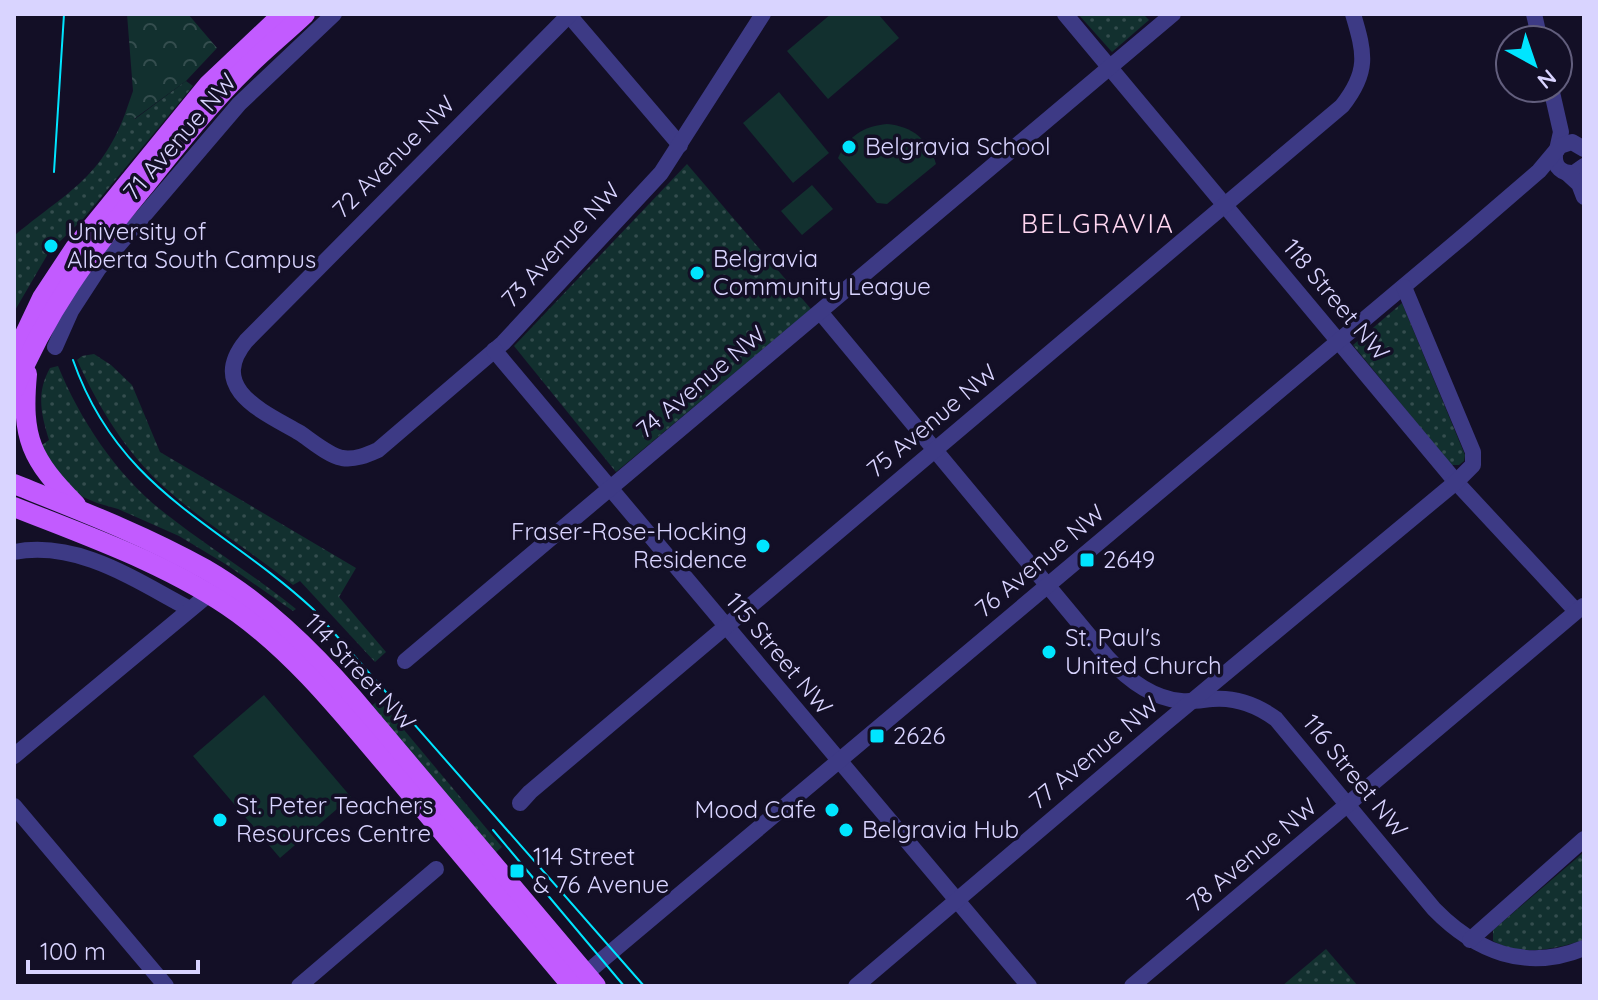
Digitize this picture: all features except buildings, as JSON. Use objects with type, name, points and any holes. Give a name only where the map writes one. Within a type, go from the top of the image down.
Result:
[{"type":"main road","points":[[14,390],[42,298],[75,248],[208,85],[283,14]]},
{"type":"main road","points":[[82,511],[43,468],[32,446],[25,424],[21,360],[101,238],[218,98],[305,14]]},
{"type":"main road","name":"114 Street NW","points":[[14,484],[149,540],[207,570],[253,602],[305,646],[364,711],[579,983]]},
{"type":"main road","name":"114 Street NW","points":[[14,507],[143,560],[209,594],[262,631],[309,676],[579,983]]},
{"type":"street","name":"71 Avenue NW","points":[[55,347],[71,311],[99,268],[239,104],[334,14]]},
{"type":"street","points":[[569,14],[680,145]]},
{"type":"street","name":"72 Avenue NW","points":[[345,458],[249,402],[235,385],[232,376],[236,353],[569,14]]},
{"type":"street","name":"73 Avenue NW","points":[[345,458],[362,457],[378,450],[494,350],[661,173],[763,14]]},
{"type":"street","name":"118 Street NW","points":[[1065,14],[1456,482],[1580,608]]},
{"type":"street","name":"75 Avenue NW","points":[[520,803],[724,626],[1342,106],[1357,88],[1363,67],[1363,51],[1353,14]]},
{"type":"street","name":"74 Avenue NW","points":[[405,661],[1110,68],[1163,17]]},
{"type":"street","points":[[1559,104],[1577,143],[1556,152],[1555,163],[1576,176]]},
{"type":"street","name":"76 Avenue NW","points":[[579,983],[838,761],[1404,287],[1539,171],[1556,152]]},
{"type":"street","points":[[1539,171],[1551,169],[1576,176]]},
{"type":"street","name":"118 Street NW","points":[[1404,287],[1473,452],[1473,465]]},
{"type":"street","name":"116 Street NW","points":[[821,313],[1127,677],[1158,695],[1182,702],[1235,700],[1267,712],[1285,728],[1434,909],[1451,927],[1470,940],[1504,954],[1531,958],[1559,956],[1584,948]]},
{"type":"street","name":"115 Street NW","points":[[494,350],[1029,986]]},
{"type":"street","name":"77 Avenue NW","points":[[856,986],[1473,465]]},
{"type":"street","points":[[19,551],[58,550],[85,556],[190,609]]},
{"type":"street","points":[[14,756],[209,594]]},
{"type":"street","name":"78 Avenue NW","points":[[1132,986],[1580,608]]},
{"type":"street","points":[[14,806],[166,986]]},
{"type":"street","points":[[1470,940],[1584,839]]},
{"type":"street","points":[[299,986],[436,869]]},
{"type":"green space","points":[[127,14],[188,14],[217,48],[186,81],[134,119],[125,114],[133,91]]},
{"type":"green space","points":[[831,14],[878,14],[899,38],[828,99],[787,51]]},
{"type":"green space","points":[[1078,14],[1143,14],[1149,20],[1112,52]]},
{"type":"green space","points":[[186,81],[193,86],[83,219],[49,252],[14,312],[14,236],[65,196],[92,170],[104,155],[125,114],[135,119]]},
{"type":"green space","points":[[779,92],[829,153],[793,183],[743,123]]},
{"type":"green space","points":[[887,124],[912,131],[924,141],[936,164],[887,204],[877,203],[838,158],[858,134]]},
{"type":"green space","points":[[687,164],[811,309],[616,472],[514,346]]},
{"type":"green space","points":[[812,185],[833,209],[802,235],[781,211]]},
{"type":"green space","points":[[1402,303],[1465,455],[1459,465],[1451,465],[1353,345]]},
{"type":"green space","points":[[94,354],[132,385],[160,452],[356,568],[339,597],[386,652],[375,662],[300,581],[293,585],[195,513],[150,473],[114,428],[77,360]]},
{"type":"green space","points":[[58,366],[90,428],[132,483],[166,514],[296,609],[293,611],[179,536],[76,494],[38,448],[49,440],[42,412],[43,386],[50,368]]},
{"type":"green space","points":[[264,695],[351,797],[280,858],[193,756]]},
{"type":"green space","points":[[379,700],[502,847],[494,854],[370,707]]},
{"type":"green space","points":[[1584,852],[1584,940],[1526,950],[1493,941],[1493,930]]},
{"type":"green space","points":[[1326,949],[1358,986],[1282,986]]},
{"type":"tram line","points":[[54,172],[64,14]]},
{"type":"tram line","points":[[73,360],[93,405],[117,442],[145,474],[175,502],[313,609],[644,986]]},
{"type":"tram line","points":[[493,830],[624,986]]},
{"type":"place","name":"Belgravia School","points":[[849,147]]},
{"type":"place","name":"University of Alberta South Campus","points":[[51,246]]},
{"type":"place","name":"Belgravia Community League","points":[[697,273]]},
{"type":"place","name":"Fraser-Rose-Hocking Residence","points":[[763,546]]},
{"type":"place","name":"2649","points":[[1087,560]]},
{"type":"place","name":"St. Paul's United Church","points":[[1049,652]]},
{"type":"place","name":"2626","points":[[877,736]]},
{"type":"place","name":"Mood Cafe","points":[[832,810]]},
{"type":"place","name":"St. Peter Teachers Resources Centre","points":[[220,820]]},
{"type":"place","name":"Belgravia Hub","points":[[846,830]]},
{"type":"place","name":"114 Street & 76 Avenue","points":[[517,871]]},
{"type":"district","name":"BELGRAVIA","points":[[1098,224]]}]
